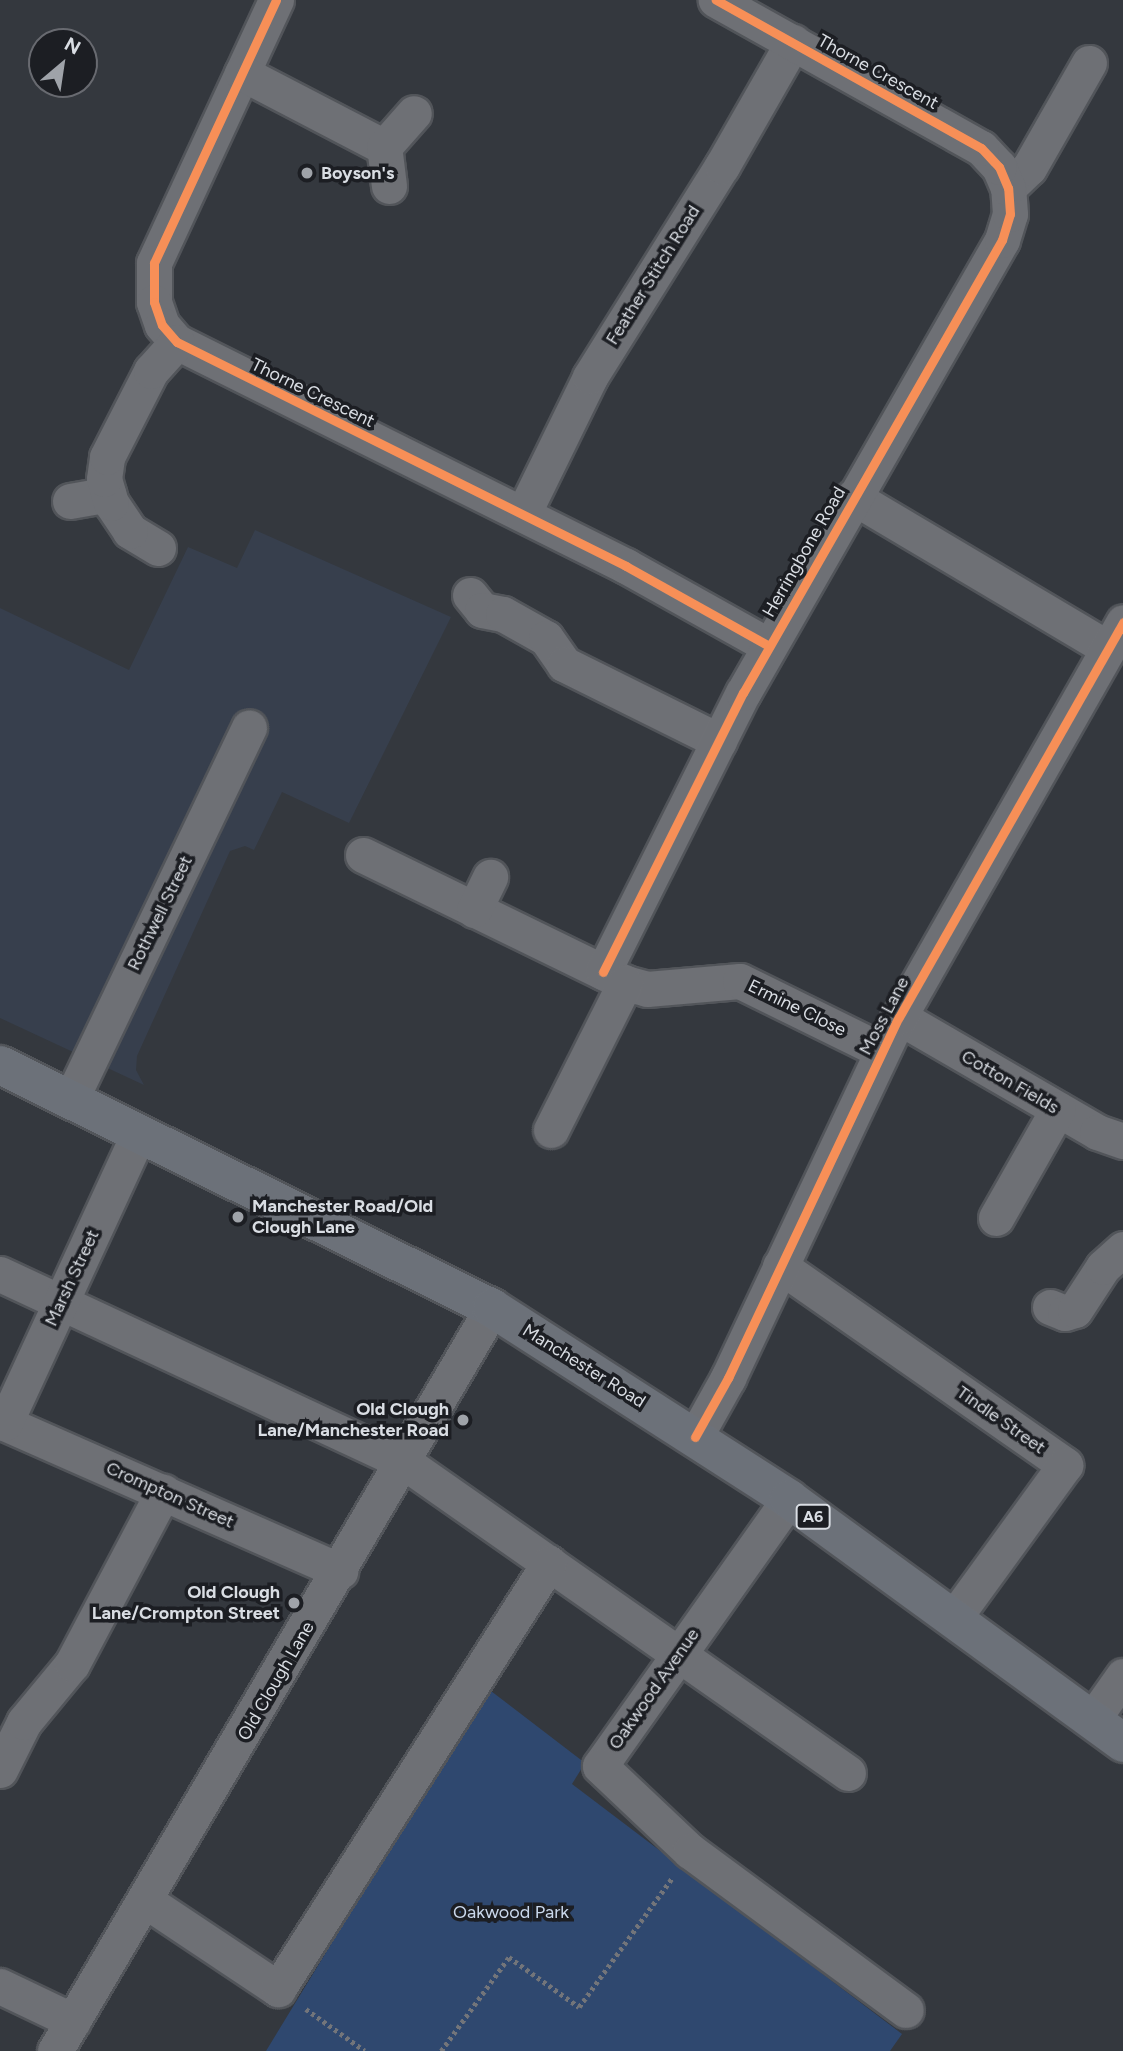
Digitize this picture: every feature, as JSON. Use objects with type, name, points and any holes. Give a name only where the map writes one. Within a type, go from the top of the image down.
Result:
[{"type":"main road","name":"Manchester Road","points":[[0,1065],[492,1308],[789,1499],[1123,1743]]},
{"type":"street","name":"Thorne Crescent","points":[[276,0],[154,263],[154,302],[162,325],[177,342],[523,514],[769,646]]},
{"type":"street","name":"Thorne Crescent","points":[[716,0],[981,148],[999,167],[1008,188]]},
{"type":"street","name":"Feather Stitch Road","points":[[523,514],[590,377],[722,166],[793,42]]},
{"type":"street","points":[[1008,188],[1029,168],[1089,63]]},
{"type":"street","points":[[242,72],[384,147]]},
{"type":"street","points":[[389,186],[384,147],[414,113]]},
{"type":"street","name":"Herringbone Road","points":[[551,1130],[614,978],[719,741],[853,497],[1002,240],[1010,214],[1008,188]]},
{"type":"street","points":[[158,548],[130,531],[108,494],[103,479],[107,457],[151,371],[177,342]]},
{"type":"street","points":[[69,501],[108,494]]},
{"type":"street","points":[[853,497],[1115,635]]},
{"type":"street","points":[[470,595],[482,610],[503,614],[546,638],[564,664],[719,741]]},
{"type":"street","name":"Moss Lane","points":[[695,1437],[882,1051],[1115,635]]},
{"type":"street","name":"Rothwell Street","points":[[71,1099],[249,727]]},
{"type":"street","name":"Ermine Close","points":[[363,855],[614,978],[647,989],[740,981],[882,1051]]},
{"type":"street","points":[[474,910],[490,877]]},
{"type":"street","name":"Cotton Fields","points":[[900,1017],[1058,1110],[1123,1141]]},
{"type":"street","points":[[996,1218],[1058,1110]]},
{"type":"street","name":"Marsh Street","points":[[3,1422],[139,1133]]},
{"type":"street","points":[[1050,1307],[1065,1312],[1075,1310],[1102,1267],[1123,1249]]},
{"type":"street","name":"Tindle Street","points":[[780,1266],[1065,1465],[953,1619]]},
{"type":"street","points":[[0,1274],[404,1462],[679,1651],[848,1773]]},
{"type":"street","name":"Old Clough Lane","points":[[55,2051],[146,1901],[492,1308]]},
{"type":"street","name":"Crompton Street","points":[[3,1422],[340,1571]]},
{"type":"street","points":[[0,1770],[24,1722],[72,1664],[163,1492]]},
{"type":"street","name":"Oakwood Avenue","points":[[789,1499],[600,1766],[690,1851],[905,2010]]},
{"type":"street","points":[[146,1901],[278,1989],[549,1563]]},
{"type":"street","points":[[1092,1720],[1123,1676]]},
{"type":"street","points":[[0,1986],[73,2021]]},
{"type":"path","points":[[441,2051],[509,1956],[579,2007],[690,1851]]},
{"type":"path","points":[[278,1989],[365,2051]]},
{"type":"shaded area","points":[[255,530],[451,617],[349,823],[282,792],[254,850],[245,846],[230,851],[137,1056],[136,1070],[144,1085],[0,1018],[0,608],[129,670],[188,547],[237,568]]},
{"type":"green space","name":"Oakwood Park","points":[[487,1688],[585,1763],[572,1784],[902,2034],[890,2051],[266,2051]]},
{"type":"cycle path","points":[[276,0],[154,263],[154,302],[162,325],[177,342],[626,566],[769,646]]},
{"type":"cycle path","points":[[603,972],[743,693],[1002,240],[1010,214],[1008,188],[999,167],[981,148],[716,0]]},
{"type":"cycle path","points":[[695,1437],[728,1378],[899,1017],[1123,622]]},
{"type":"place","name":"Boyson's","points":[[307,173]]},
{"type":"place","name":"Manchester Road/Old Clough Lane","points":[[238,1217]]},
{"type":"place","name":"Old Clough Lane/Manchester Road","points":[[463,1420]]},
{"type":"place","name":"Old Clough Lane/Crompton Street","points":[[294,1603]]}]
